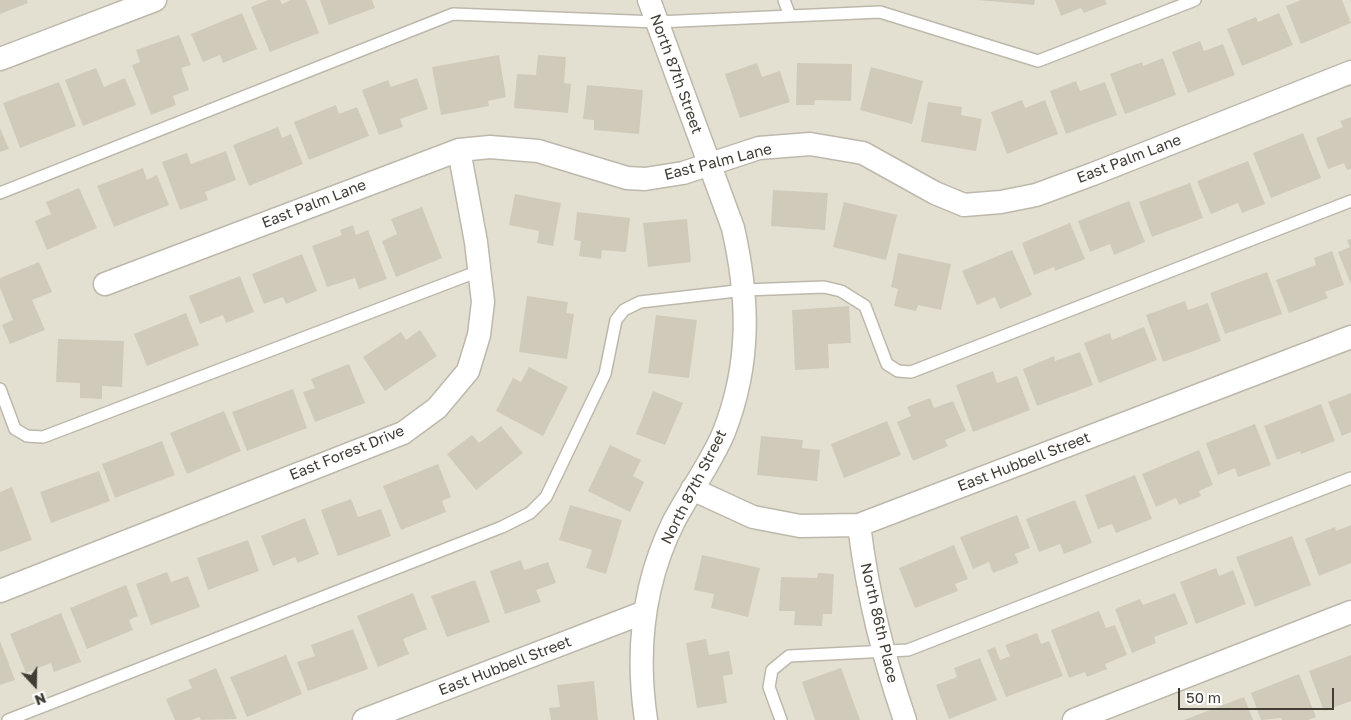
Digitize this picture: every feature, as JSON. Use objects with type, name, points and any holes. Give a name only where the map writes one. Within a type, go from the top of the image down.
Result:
[{"type":"street","points":[[0,59],[155,0]]},
{"type":"street","name":"North 87th Street","points":[[646,720],[641,691],[641,641],[645,612],[662,550],[692,489],[724,432],[740,370],[744,339],[745,290],[733,228],[649,0]]},
{"type":"street","name":"East Palm Lane","points":[[106,284],[459,150],[490,147],[538,151],[627,178],[646,179],[683,173],[759,148],[810,144],[863,153],[935,193],[964,205],[1001,202],[1036,195],[1093,174],[1351,72]]},
{"type":"street","name":"East Forest Drive","points":[[0,591],[402,433],[437,408],[468,371],[479,335],[483,302],[459,150]]},
{"type":"street","name":"East Hubbell Street","points":[[692,489],[753,518],[800,526],[859,525],[1351,337]]},
{"type":"street","name":"North 86th Place","points":[[859,525],[867,588],[882,652],[905,720]]},
{"type":"street","name":"East Hubbell Street","points":[[364,720],[645,612]]},
{"type":"street","points":[[1074,720],[1351,612]]},
{"type":"lane","points":[[784,0],[790,16]]},
{"type":"lane","points":[[0,193],[453,14],[657,22],[880,12],[1038,61],[1195,0]]},
{"type":"lane","points":[[8,720],[493,530],[530,513],[546,497],[605,374],[616,320],[624,310],[640,302],[745,290],[824,287],[855,298],[865,306],[887,364],[898,371],[911,372],[1351,202]]},
{"type":"lane","points":[[0,389],[15,428],[27,436],[43,437],[479,271]]},
{"type":"lane","points":[[781,720],[769,687],[772,670],[789,656],[908,650],[1351,478]]},
{"type":"shaded area","points":[[0,0],[1351,0],[1351,720],[0,720]]},
{"type":"building","points":[[0,0],[27,0],[28,3],[0,14]]},
{"type":"building","points":[[268,0],[280,0],[282,4],[291,0],[306,0],[319,33],[270,52],[251,7]]},
{"type":"building","points":[[320,0],[372,0],[375,8],[329,25]]},
{"type":"building","points":[[977,0],[1035,0],[1034,5]]},
{"type":"building","points":[[1055,0],[1105,0],[1107,4],[1084,13],[1081,8],[1061,16]]},
{"type":"building","points":[[1301,0],[1342,0],[1351,23],[1301,44],[1286,6]]},
{"type":"building","points":[[242,13],[257,49],[223,63],[220,55],[203,62],[191,34]]},
{"type":"building","points":[[1279,13],[1293,45],[1242,66],[1227,29],[1256,17],[1258,22]]},
{"type":"building","points":[[179,35],[191,65],[181,68],[189,90],[173,96],[176,105],[151,115],[132,65],[140,62],[136,50]]},
{"type":"building","points":[[1200,41],[1204,51],[1223,44],[1235,75],[1188,93],[1172,52]]},
{"type":"building","points":[[499,55],[506,97],[488,101],[489,106],[441,115],[432,67]]},
{"type":"building","points":[[538,55],[566,57],[564,83],[571,84],[568,113],[514,108],[517,74],[536,75]]},
{"type":"building","points":[[1163,58],[1176,95],[1125,114],[1110,74],[1142,62],[1143,66]]},
{"type":"building","points":[[757,63],[762,77],[780,71],[790,102],[740,118],[725,74]]},
{"type":"building","points":[[797,63],[852,64],[851,101],[815,100],[814,105],[796,105]]},
{"type":"building","points":[[871,67],[923,81],[912,124],[860,110]]},
{"type":"building","points":[[96,68],[104,87],[125,78],[136,105],[83,126],[65,80]]},
{"type":"building","points":[[417,78],[428,109],[400,119],[403,127],[379,135],[362,90],[388,80],[391,87]]},
{"type":"building","points":[[1076,81],[1080,91],[1105,82],[1117,115],[1066,134],[1050,91]]},
{"type":"building","points":[[59,82],[76,126],[20,148],[3,103]]},
{"type":"building","points":[[587,85],[643,90],[639,134],[594,130],[594,120],[583,119]]},
{"type":"building","points":[[1022,100],[1025,108],[1045,100],[1058,134],[1007,154],[991,112]]},
{"type":"building","points":[[928,102],[962,107],[961,115],[982,119],[976,151],[921,142]]},
{"type":"building","points":[[336,105],[339,114],[357,107],[369,136],[309,160],[294,122]]},
{"type":"building","points":[[1351,117],[1351,169],[1347,170],[1344,163],[1328,169],[1316,138],[1343,127],[1340,121]]},
{"type":"building","points":[[278,127],[282,138],[291,134],[303,164],[249,186],[233,145]]},
{"type":"building","points":[[0,128],[9,149],[0,152]]},
{"type":"building","points":[[1303,133],[1321,178],[1271,198],[1253,153]]},
{"type":"building","points":[[226,151],[236,180],[205,192],[208,200],[180,210],[162,162],[187,153],[191,164]]},
{"type":"building","points":[[1248,161],[1265,204],[1242,213],[1238,203],[1211,214],[1197,181]]},
{"type":"building","points":[[143,168],[147,180],[157,175],[169,205],[114,227],[97,186]]},
{"type":"building","points":[[1190,183],[1203,218],[1152,237],[1139,202]]},
{"type":"building","points":[[79,188],[97,228],[47,250],[35,221],[51,214],[46,202]]},
{"type":"building","points":[[773,190],[828,193],[825,230],[771,226]]},
{"type":"building","points":[[515,194],[561,203],[553,246],[537,243],[539,231],[509,225]]},
{"type":"building","points":[[1129,201],[1145,242],[1114,255],[1110,244],[1090,252],[1078,221]]},
{"type":"building","points":[[844,202],[897,215],[886,260],[833,247]]},
{"type":"building","points":[[422,207],[442,258],[396,277],[382,241],[397,234],[391,219]]},
{"type":"building","points":[[577,212],[630,218],[626,252],[602,250],[601,259],[579,256],[581,241],[574,240]]},
{"type":"building","points":[[687,219],[691,262],[648,267],[643,223]]},
{"type":"building","points":[[1070,223],[1085,259],[1055,271],[1054,267],[1034,275],[1022,243]]},
{"type":"building","points":[[353,225],[356,235],[368,230],[387,279],[359,289],[355,278],[327,287],[312,246],[342,235],[340,230]]},
{"type":"building","points":[[1351,239],[1351,284],[1338,252],[1350,247],[1347,240]]},
{"type":"building","points":[[1012,250],[1032,295],[1000,309],[995,297],[977,305],[962,271]]},
{"type":"building","points":[[1332,251],[1344,285],[1325,292],[1328,298],[1289,313],[1276,280],[1316,265],[1314,258]]},
{"type":"building","points":[[898,253],[951,264],[941,310],[918,305],[916,311],[894,306],[898,289],[891,287]]},
{"type":"building","points":[[302,254],[317,291],[286,304],[283,297],[264,304],[252,274]]},
{"type":"building","points":[[39,262],[52,292],[32,300],[45,330],[10,344],[2,325],[13,320],[0,288],[0,278]]},
{"type":"building","points":[[1267,272],[1282,314],[1225,334],[1210,293]]},
{"type":"building","points":[[240,276],[254,312],[226,323],[223,315],[200,324],[189,296]]},
{"type":"building","points":[[527,296],[568,302],[566,313],[574,314],[567,359],[519,352]]},
{"type":"building","points":[[1185,301],[1188,310],[1208,303],[1221,341],[1163,362],[1146,315]]},
{"type":"building","points":[[849,306],[851,343],[828,344],[829,368],[795,370],[792,310]]},
{"type":"building","points":[[186,313],[199,345],[147,366],[134,334]]},
{"type":"building","points":[[656,315],[697,320],[689,378],[648,373]]},
{"type":"building","points":[[1144,327],[1157,360],[1099,383],[1084,343],[1110,333],[1112,340]]},
{"type":"building","points":[[420,330],[437,356],[385,391],[363,357],[401,332],[406,340]]},
{"type":"building","points":[[58,339],[124,341],[122,387],[102,386],[102,399],[80,398],[80,383],[56,382]]},
{"type":"building","points":[[1080,352],[1093,385],[1037,406],[1023,369],[1054,356],[1055,361]]},
{"type":"building","points":[[349,364],[365,403],[315,422],[303,392],[315,388],[311,379]]},
{"type":"building","points":[[529,367],[568,387],[543,436],[496,411],[513,378],[521,382]]},
{"type":"building","points":[[993,371],[997,383],[1017,376],[1030,410],[973,432],[956,385]]},
{"type":"building","points":[[293,389],[307,428],[247,451],[232,412]]},
{"type":"building","points":[[653,391],[683,403],[665,445],[636,434]]},
{"type":"building","points":[[1351,393],[1351,432],[1342,436],[1328,402]]},
{"type":"building","points":[[930,398],[934,408],[953,401],[966,431],[945,440],[948,446],[913,461],[897,422],[911,416],[907,407]]},
{"type":"building","points":[[1321,404],[1335,441],[1301,454],[1300,451],[1277,460],[1264,426]]},
{"type":"building","points":[[224,411],[241,451],[187,474],[170,433]]},
{"type":"building","points":[[887,421],[901,455],[844,478],[831,444]]},
{"type":"building","points":[[1255,424],[1271,465],[1238,477],[1235,468],[1218,475],[1206,443]]},
{"type":"building","points":[[501,426],[523,453],[476,490],[447,454],[472,435],[479,443]]},
{"type":"building","points":[[761,436],[803,440],[802,448],[820,450],[817,481],[757,475]]},
{"type":"building","points":[[162,441],[175,475],[115,498],[102,464]]},
{"type":"building","points":[[610,445],[641,460],[633,476],[644,482],[630,512],[588,491]]},
{"type":"building","points":[[1199,450],[1213,485],[1199,491],[1201,496],[1179,505],[1176,498],[1156,507],[1142,474]]},
{"type":"building","points":[[438,464],[451,497],[442,501],[446,512],[401,530],[383,486]]},
{"type":"building","points":[[99,471],[110,501],[51,523],[40,492]]},
{"type":"building","points":[[1135,475],[1152,519],[1116,533],[1112,524],[1098,529],[1085,495]]},
{"type":"building","points":[[12,487],[32,540],[0,552],[0,492]]},
{"type":"building","points":[[351,499],[358,517],[381,509],[391,536],[338,556],[321,510]]},
{"type":"building","points":[[1075,500],[1092,543],[1064,554],[1060,544],[1039,552],[1026,519]]},
{"type":"building","points":[[570,505],[622,520],[606,574],[586,568],[592,550],[559,540]]},
{"type":"building","points":[[1017,515],[1030,548],[1015,554],[1019,563],[993,573],[989,562],[973,569],[960,537]]},
{"type":"building","points":[[305,518],[319,554],[298,563],[295,557],[273,566],[261,536]]},
{"type":"building","points":[[1351,525],[1351,563],[1319,576],[1305,539],[1335,527],[1336,531]]},
{"type":"building","points":[[1292,536],[1311,585],[1255,607],[1236,557]]},
{"type":"building","points":[[248,540],[259,571],[208,590],[197,558]]},
{"type":"building","points":[[954,545],[968,579],[955,584],[958,591],[915,608],[899,568]]},
{"type":"building","points":[[702,555],[760,568],[748,617],[711,608],[714,594],[694,590]]},
{"type":"building","points":[[521,560],[524,570],[548,562],[556,583],[536,590],[541,602],[505,614],[490,571]]},
{"type":"building","points":[[1216,568],[1219,576],[1233,570],[1246,604],[1196,624],[1180,582]]},
{"type":"building","points":[[167,572],[171,582],[188,576],[200,607],[151,625],[136,584]]},
{"type":"building","points":[[818,573],[834,574],[832,614],[823,614],[822,626],[794,625],[795,611],[779,611],[781,577],[817,578]]},
{"type":"building","points":[[475,580],[490,622],[447,637],[431,596]]},
{"type":"building","points":[[126,585],[138,616],[129,620],[133,630],[87,649],[70,608]]},
{"type":"building","points":[[413,593],[427,629],[403,639],[409,654],[378,667],[357,616]]},
{"type":"building","points":[[1175,593],[1188,624],[1154,637],[1156,643],[1132,653],[1115,609],[1140,599],[1143,605]]},
{"type":"building","points":[[1099,611],[1106,628],[1115,625],[1127,655],[1105,664],[1107,669],[1087,677],[1085,672],[1069,678],[1051,630]]},
{"type":"building","points":[[61,613],[81,662],[54,672],[51,663],[26,673],[10,634]]},
{"type":"building","points":[[353,629],[368,669],[308,691],[297,662],[315,656],[311,645]]},
{"type":"building","points":[[1037,633],[1041,644],[1049,641],[1063,676],[1006,697],[987,650],[995,647],[1000,660],[1010,656],[1005,645]]},
{"type":"building","points":[[706,639],[709,655],[729,651],[733,674],[723,676],[727,703],[697,708],[686,643]]},
{"type":"building","points":[[0,641],[15,680],[0,685]]},
{"type":"building","points":[[286,655],[302,694],[247,717],[230,677]]},
{"type":"building","points":[[1351,655],[1351,701],[1324,711],[1309,671]]},
{"type":"building","points":[[980,658],[997,700],[949,719],[936,685],[957,677],[954,668]]},
{"type":"building","points":[[216,668],[237,719],[201,720],[199,717],[192,720],[175,720],[166,699],[192,688],[188,680]]},
{"type":"building","points":[[841,668],[860,720],[815,720],[802,682]]},
{"type":"building","points":[[1299,674],[1316,717],[1308,720],[1282,720],[1281,718],[1261,720],[1251,693]]},
{"type":"building","points":[[594,681],[598,720],[551,720],[549,708],[560,707],[557,685]]},
{"type":"building","points":[[1244,697],[1253,720],[1184,720]]}]
